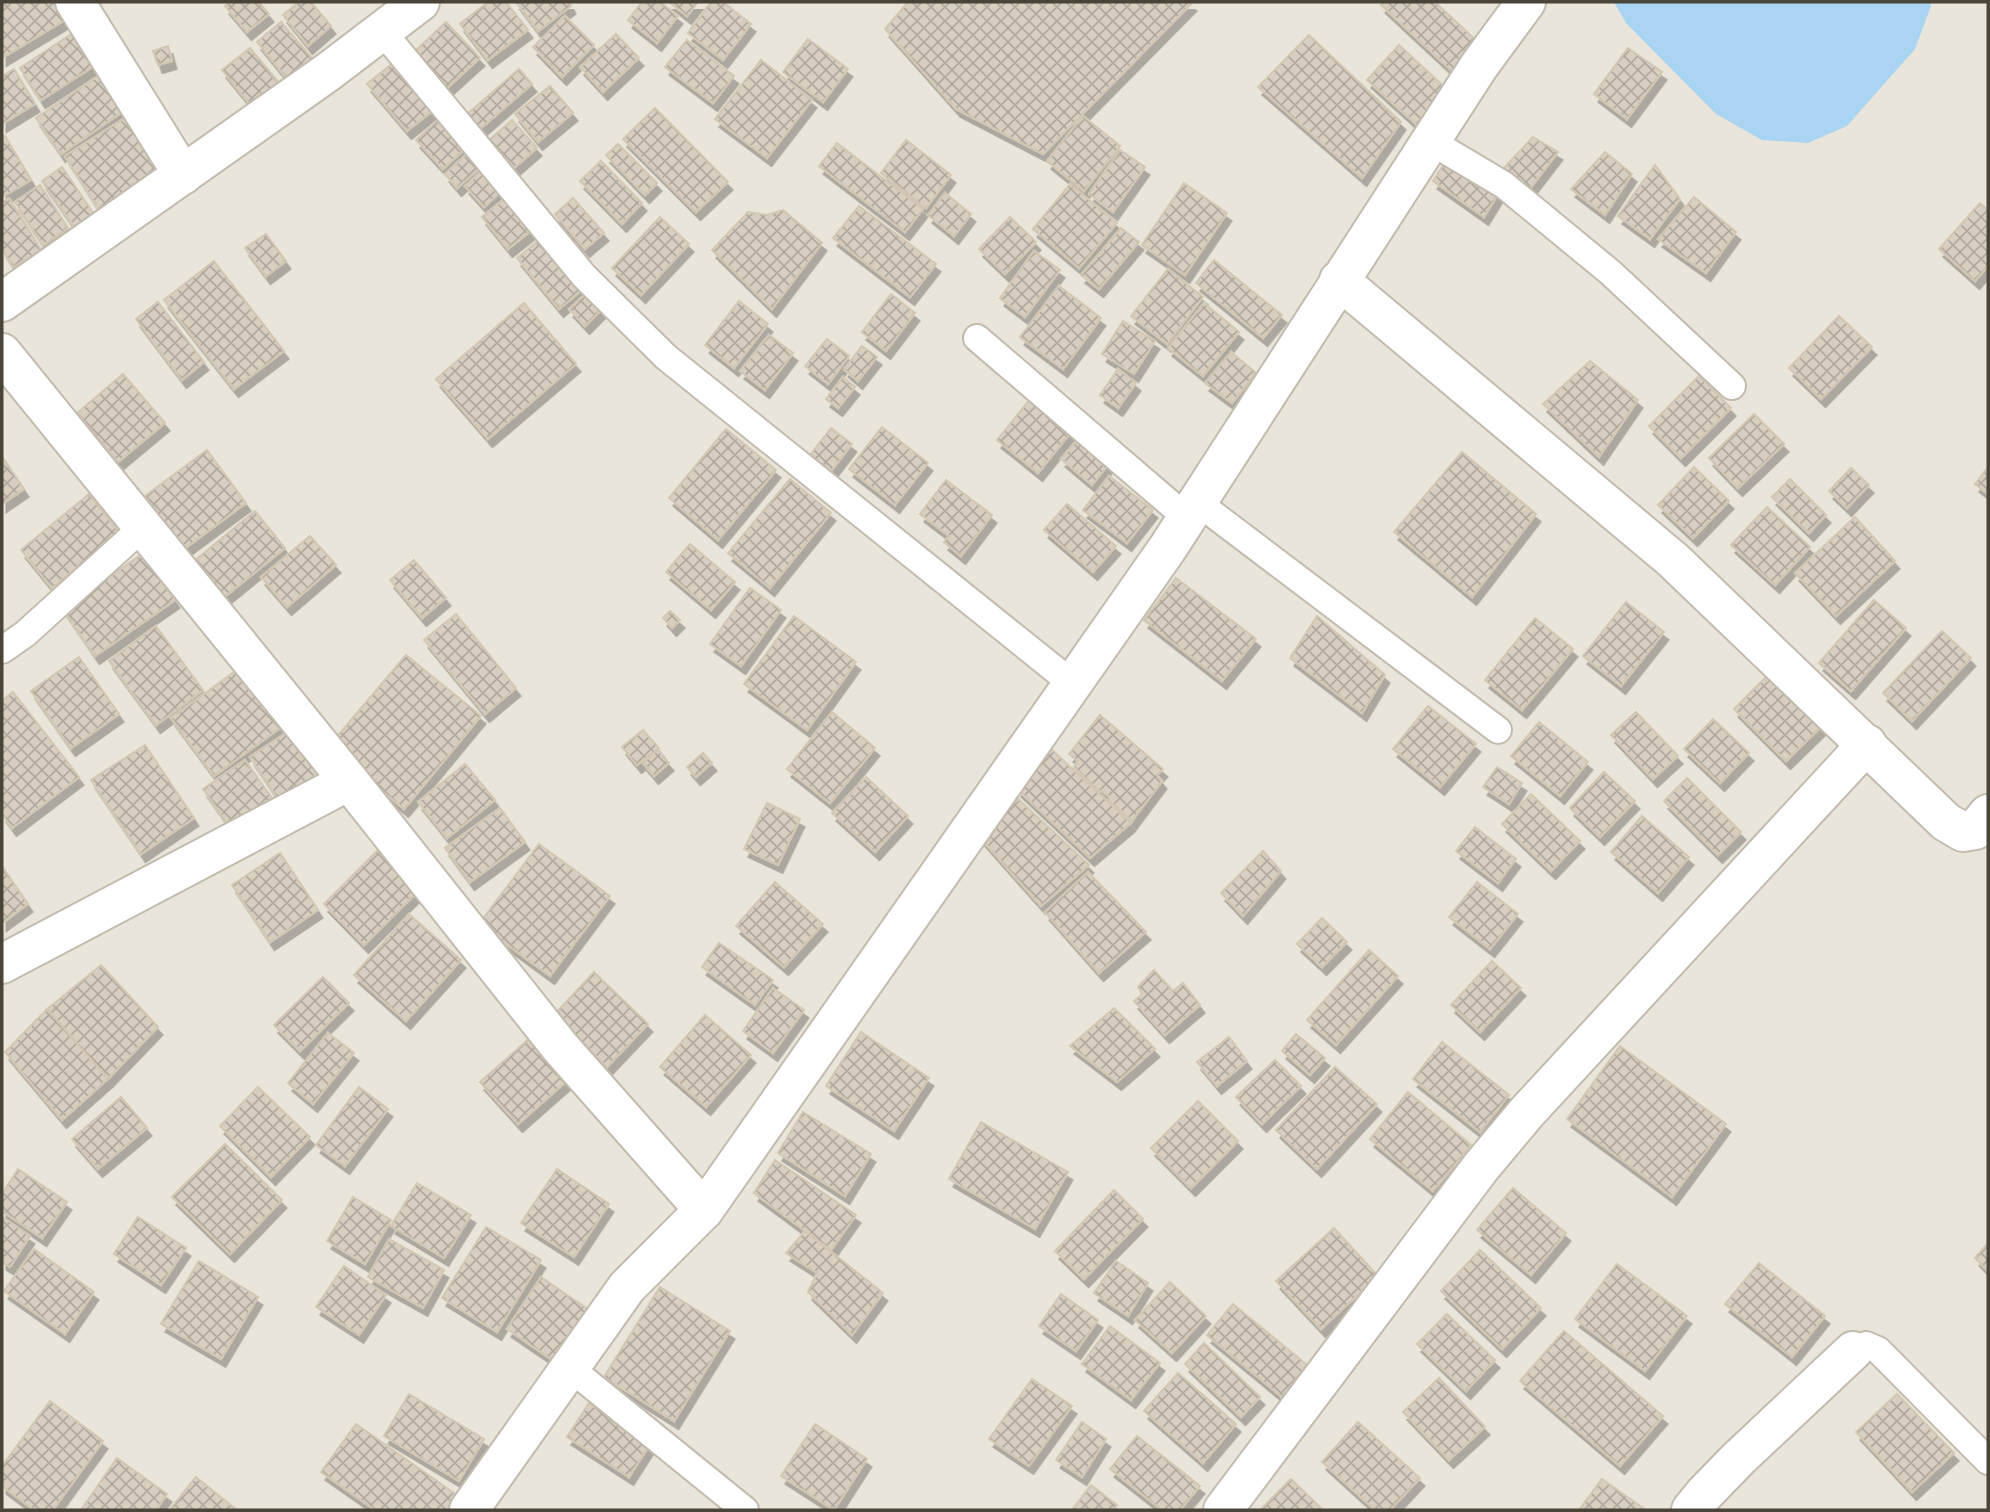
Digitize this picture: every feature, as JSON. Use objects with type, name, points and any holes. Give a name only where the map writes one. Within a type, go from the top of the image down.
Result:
[{"type":"street","points":[[75,2],[183,175]]},
{"type":"street","points":[[2,302],[328,72],[421,2]]},
{"type":"street","points":[[469,1510],[627,1287],[704,1210],[1073,684],[1192,510],[1479,66],[1526,2]]},
{"type":"street","points":[[1339,280],[1673,560],[1946,822],[1964,832],[1975,831],[1988,814]]},
{"type":"street","points":[[2,353],[349,781],[560,1047],[704,1210]]},
{"type":"street","points":[[1223,1510],[1481,1167],[1527,1112],[1867,744]]},
{"type":"street","points":[[2,964],[349,781]]},
{"type":"street","points":[[1691,1510],[1738,1459],[1853,1351]]},
{"type":"lane","points":[[382,31],[584,275],[666,357],[1073,684]]},
{"type":"lane","points":[[1430,141],[1504,185],[1611,273],[1732,386]]},
{"type":"lane","points":[[977,338],[1192,510],[1498,730]]},
{"type":"lane","points":[[2,650],[25,634],[143,527]]},
{"type":"lane","points":[[1853,1351],[1866,1345],[1878,1350],[1988,1461]]},
{"type":"lane","points":[[570,1368],[745,1510]]},
{"type":"shaded area","points":[[2,2],[1988,2],[1988,1510],[2,1510]]},
{"type":"water","points":[[1614,2],[1931,2],[1931,6],[1915,49],[1847,126],[1808,143],[1762,140],[1716,114],[1626,23]]},
{"type":"building","points":[[2,2],[54,2],[65,20],[2,58]]},
{"type":"building","points":[[229,2],[259,2],[269,14],[247,32],[225,6]]},
{"type":"building","points":[[299,2],[311,2],[331,26],[308,46],[283,15]]},
{"type":"building","points":[[488,2],[506,2],[528,30],[488,60],[460,24]]},
{"type":"building","points":[[516,2],[569,2],[571,6],[538,31]]},
{"type":"building","points":[[642,2],[660,2],[678,16],[657,43],[628,20]]},
{"type":"building","points":[[669,2],[698,2],[687,16]]},
{"type":"building","points":[[711,2],[723,2],[751,24],[723,60],[688,33]]},
{"type":"building","points":[[908,2],[1192,3],[1043,154],[956,109],[885,29]]},
{"type":"building","points":[[1384,2],[1435,2],[1479,43],[1453,72],[1381,5]]},
{"type":"building","points":[[565,16],[594,45],[562,77],[533,47]]},
{"type":"building","points":[[281,22],[318,65],[293,86],[257,42]]},
{"type":"building","points":[[446,22],[480,58],[447,88],[414,52]]},
{"type":"building","points":[[73,33],[94,66],[41,100],[20,68]]},
{"type":"building","points":[[616,34],[639,58],[603,92],[580,67]]},
{"type":"building","points":[[1309,35],[1401,122],[1362,178],[1258,87]]},
{"type":"building","points":[[808,39],[848,69],[823,102],[783,72]]},
{"type":"building","points":[[687,40],[734,76],[713,103],[665,67]]},
{"type":"building","points":[[1399,45],[1449,91],[1417,125],[1367,80]]},
{"type":"building","points":[[168,46],[172,61],[158,65],[153,51]]},
{"type":"building","points":[[250,48],[285,90],[257,113],[222,70]]},
{"type":"building","points":[[1628,48],[1662,72],[1627,119],[1594,94]]},
{"type":"building","points":[[398,59],[437,107],[407,131],[367,84]]},
{"type":"building","points":[[761,60],[812,100],[767,158],[715,119]]},
{"type":"building","points":[[110,68],[134,104],[61,154],[36,118]]},
{"type":"building","points":[[14,69],[35,104],[2,124],[2,76]]},
{"type":"building","points":[[519,69],[532,84],[480,129],[467,114]]},
{"type":"building","points":[[550,86],[573,113],[538,142],[515,114]]},
{"type":"building","points":[[655,108],[728,182],[696,212],[623,139]]},
{"type":"building","points":[[136,111],[173,171],[103,216],[65,156]]},
{"type":"building","points":[[444,114],[471,143],[443,169],[416,140]]},
{"type":"building","points":[[1083,116],[1120,146],[1084,191],[1047,161]]},
{"type":"building","points":[[512,120],[537,148],[514,168],[489,140]]},
{"type":"building","points":[[5,136],[31,180],[2,197],[2,138]]},
{"type":"building","points":[[1533,137],[1558,152],[1528,191],[1502,170]]},
{"type":"building","points":[[906,140],[951,175],[926,208],[881,173]]},
{"type":"building","points":[[837,143],[923,209],[905,232],[819,166]]},
{"type":"building","points":[[618,144],[657,183],[645,195],[606,155]]},
{"type":"building","points":[[1120,150],[1145,167],[1113,212],[1089,194]]},
{"type":"building","points":[[470,151],[483,165],[457,188],[445,174]]},
{"type":"building","points":[[1605,152],[1632,174],[1605,215],[1571,189]]},
{"type":"building","points":[[1448,158],[1498,194],[1484,217],[1433,181]]},
{"type":"building","points":[[601,161],[642,203],[622,224],[580,181]]},
{"type":"building","points":[[1655,165],[1680,199],[1650,239],[1618,216]]},
{"type":"building","points":[[487,166],[506,187],[484,207],[465,186]]},
{"type":"building","points":[[62,167],[96,217],[77,231],[42,181]]},
{"type":"building","points":[[1184,183],[1227,213],[1185,275],[1142,245]]},
{"type":"building","points":[[1070,184],[1117,223],[1079,268],[1033,229]]},
{"type":"building","points":[[40,185],[68,228],[43,245],[15,202]]},
{"type":"building","points":[[512,193],[538,225],[508,249],[482,217]]},
{"type":"building","points":[[945,193],[971,214],[954,236],[928,215]]},
{"type":"building","points":[[1694,197],[1736,232],[1706,273],[1658,239]]},
{"type":"building","points":[[9,198],[41,250],[13,267],[2,249],[2,202]]},
{"type":"building","points":[[573,198],[604,233],[585,249],[555,214]]},
{"type":"building","points":[[1980,203],[1988,210],[1988,266],[1975,281],[1939,249]]},
{"type":"building","points":[[859,206],[936,264],[910,297],[833,238]]},
{"type":"building","points":[[783,210],[822,243],[772,309],[712,250],[748,212],[767,215]]},
{"type":"building","points":[[660,217],[689,244],[641,295],[612,268]]},
{"type":"building","points":[[1010,217],[1036,242],[1005,274],[979,249]]},
{"type":"building","points":[[1121,228],[1139,242],[1099,289],[1081,275]]},
{"type":"building","points":[[266,234],[286,261],[266,276],[245,248]]},
{"type":"building","points":[[545,235],[588,285],[559,309],[517,258]]},
{"type":"building","points":[[1034,251],[1060,270],[1025,317],[1000,298]]},
{"type":"building","points":[[1214,260],[1282,315],[1263,338],[1196,283]]},
{"type":"building","points":[[214,261],[284,351],[234,389],[164,300]]},
{"type":"building","points":[[1168,269],[1203,297],[1167,344],[1131,316]]},
{"type":"building","points":[[1059,286],[1101,318],[1063,369],[1020,337]]},
{"type":"building","points":[[590,290],[605,306],[585,326],[569,309]]},
{"type":"building","points":[[891,294],[915,313],[886,351],[862,332]]},
{"type":"building","points":[[739,301],[768,324],[734,368],[705,345]]},
{"type":"building","points":[[158,302],[204,362],[182,380],[136,319]]},
{"type":"building","points":[[524,303],[576,364],[488,439],[436,379]]},
{"type":"building","points":[[1204,303],[1239,332],[1203,376],[1168,348]]},
{"type":"building","points":[[1839,316],[1872,347],[1821,399],[1789,368]]},
{"type":"building","points":[[1123,321],[1155,341],[1134,374],[1102,354]]},
{"type":"building","points":[[769,335],[793,353],[765,390],[740,371]]},
{"type":"building","points":[[827,339],[849,356],[828,384],[805,366]]},
{"type":"building","points":[[862,346],[877,357],[858,381],[844,369]]},
{"type":"building","points":[[1231,352],[1256,373],[1232,403],[1205,383]]},
{"type":"building","points":[[1590,361],[1638,400],[1599,457],[1543,404]]},
{"type":"building","points":[[1118,369],[1136,383],[1118,408],[1100,395]]},
{"type":"building","points":[[123,374],[165,423],[118,462],[77,413]]},
{"type":"building","points":[[1699,376],[1731,408],[1681,458],[1649,426]]},
{"type":"building","points":[[843,377],[855,387],[838,408],[826,399]]},
{"type":"building","points":[[1035,393],[1076,426],[1038,473],[997,440]]},
{"type":"building","points":[[1754,414],[1784,444],[1738,488],[1709,458]]},
{"type":"building","points":[[882,427],[928,463],[895,505],[849,469]]},
{"type":"building","points":[[831,428],[852,444],[828,475],[807,459]]},
{"type":"building","points":[[726,429],[776,470],[718,540],[669,498]]},
{"type":"building","points":[[1082,434],[1112,460],[1092,485],[1061,459]]},
{"type":"building","points":[[207,450],[246,503],[184,549],[145,496]]},
{"type":"building","points":[[1462,452],[1536,514],[1472,597],[1394,532]]},
{"type":"building","points":[[3,458],[24,489],[2,504],[2,460]]},
{"type":"building","points":[[1694,467],[1729,501],[1693,538],[1658,505]]},
{"type":"building","points":[[1988,467],[1988,494],[1975,484]]},
{"type":"building","points":[[1851,468],[1869,485],[1847,508],[1829,491]]},
{"type":"building","points":[[1109,476],[1153,510],[1127,543],[1083,510]]},
{"type":"building","points":[[790,479],[831,513],[770,588],[728,553]]},
{"type":"building","points":[[1790,479],[1826,515],[1809,533],[1772,497]]},
{"type":"building","points":[[946,480],[992,515],[961,556],[944,542],[949,536],[920,514]]},
{"type":"building","points":[[89,494],[119,532],[52,588],[21,550]]},
{"type":"building","points":[[1067,504],[1116,546],[1093,572],[1044,530]]},
{"type":"building","points":[[1767,507],[1810,547],[1775,585],[1731,545]]},
{"type":"building","points":[[255,511],[285,548],[223,598],[193,562]]},
{"type":"building","points":[[1855,517],[1895,561],[1836,616],[1795,573]]},
{"type":"building","points":[[310,536],[336,565],[287,607],[261,577]]},
{"type":"building","points":[[690,544],[735,582],[711,610],[666,572]]},
{"type":"building","points":[[142,554],[175,600],[95,656],[63,609]]},
{"type":"building","points":[[414,560],[446,598],[422,618],[390,580]]},
{"type":"building","points":[[1176,578],[1256,639],[1222,681],[1144,620]]},
{"type":"building","points":[[750,588],[781,610],[741,666],[710,644]]},
{"type":"building","points":[[1874,600],[1906,628],[1851,691],[1819,663]]},
{"type":"building","points":[[1626,602],[1664,632],[1621,686],[1583,656]]},
{"type":"building","points":[[670,611],[680,620],[672,628],[663,618]]},
{"type":"building","points":[[456,614],[516,688],[485,714],[424,640]]},
{"type":"building","points":[[794,616],[856,662],[807,730],[744,684]]},
{"type":"building","points":[[1317,616],[1385,675],[1362,713],[1290,658]]},
{"type":"building","points":[[1535,618],[1573,649],[1522,710],[1485,680]]},
{"type":"building","points":[[156,626],[203,690],[156,725],[109,661]]},
{"type":"building","points":[[1942,631],[1971,658],[1912,721],[1883,693]]},
{"type":"building","points":[[406,655],[481,716],[404,809],[329,746]]},
{"type":"building","points":[[79,657],[119,714],[71,748],[31,691]]},
{"type":"building","points":[[241,667],[284,725],[214,776],[171,718]]},
{"type":"building","points":[[1769,674],[1821,727],[1786,761],[1734,709]]},
{"type":"building","points":[[13,692],[79,777],[12,828],[2,814],[2,701]]},
{"type":"building","points":[[1428,706],[1476,744],[1440,787],[1393,749]]},
{"type":"building","points":[[832,712],[875,748],[830,803],[787,769]]},
{"type":"building","points":[[1636,712],[1678,756],[1653,779],[1611,735]]},
{"type":"building","points":[[1100,715],[1163,769],[1157,775],[1162,781],[1132,821],[1109,800],[1109,796],[1096,788],[1074,767],[1078,761],[1069,754]]},
{"type":"building","points":[[1713,719],[1749,753],[1720,783],[1684,749]]},
{"type":"building","points":[[1539,722],[1588,762],[1560,796],[1511,756]]},
{"type":"building","points":[[293,728],[323,770],[279,800],[250,757]]},
{"type":"building","points":[[643,730],[659,748],[637,765],[622,747]]},
{"type":"building","points":[[145,745],[194,818],[141,854],[91,780]]},
{"type":"building","points":[[1051,749],[1131,823],[1090,858],[1017,789]]},
{"type":"building","points":[[658,750],[669,763],[654,776],[643,763]]},
{"type":"building","points":[[703,753],[712,763],[696,777],[687,767]]},
{"type":"building","points":[[245,760],[274,801],[232,830],[203,789]]},
{"type":"building","points":[[465,764],[495,800],[447,838],[418,802]]},
{"type":"building","points":[[1497,767],[1522,783],[1509,804],[1483,787]]},
{"type":"building","points":[[1604,772],[1635,801],[1600,837],[1570,808]]},
{"type":"building","points":[[866,777],[908,816],[875,852],[832,813]]},
{"type":"building","points":[[1687,778],[1741,832],[1718,855],[1664,801]]},
{"type":"building","points":[[1531,794],[1580,841],[1551,871],[1502,824]]},
{"type":"building","points":[[1015,796],[1089,865],[1041,906],[977,834]]},
{"type":"building","points":[[767,803],[800,819],[778,865],[744,849]]},
{"type":"building","points":[[500,808],[525,842],[470,882],[445,848]]},
{"type":"building","points":[[1642,816],[1689,857],[1658,893],[1611,852]]},
{"type":"building","points":[[1475,827],[1516,859],[1498,883],[1456,851]]},
{"type":"building","points":[[539,844],[610,896],[550,976],[479,924]]},
{"type":"building","points":[[379,849],[419,890],[364,945],[324,904]]},
{"type":"building","points":[[1263,851],[1281,871],[1243,916],[1221,893]]},
{"type":"building","points":[[280,853],[318,910],[270,942],[232,885]]},
{"type":"building","points":[[2,866],[28,904],[2,923]]},
{"type":"building","points":[[1088,872],[1146,932],[1099,973],[1045,912]]},
{"type":"building","points":[[775,882],[823,924],[784,967],[736,926]]},
{"type":"building","points":[[1477,882],[1518,914],[1490,949],[1449,917]]},
{"type":"building","points":[[409,914],[461,960],[406,1021],[354,975]]},
{"type":"building","points":[[1322,918],[1347,942],[1322,967],[1297,944]]},
{"type":"building","points":[[719,943],[773,980],[755,1005],[702,967]]},
{"type":"building","points":[[1369,950],[1398,976],[1336,1045],[1307,1020]]},
{"type":"building","points":[[1492,961],[1521,988],[1480,1032],[1451,1005]]},
{"type":"building","points":[[101,965],[158,1027],[108,1079],[47,1009]]},
{"type":"building","points":[[1154,970],[1173,991],[1183,983],[1200,1005],[1165,1035],[1134,1001],[1142,994],[1138,987]]},
{"type":"building","points":[[594,972],[648,1024],[607,1067],[554,1015]]},
{"type":"building","points":[[323,977],[349,1003],[300,1051],[274,1025]]},
{"type":"building","points":[[773,988],[804,1010],[773,1053],[743,1031]]},
{"type":"building","points":[[1114,1008],[1155,1049],[1117,1082],[1070,1046]]},
{"type":"building","points":[[47,1009],[108,1079],[62,1120],[5,1052]]},
{"type":"building","points":[[705,1015],[751,1055],[706,1107],[660,1067]]},
{"type":"building","points":[[861,1032],[929,1078],[894,1131],[826,1086]]},
{"type":"building","points":[[328,1033],[354,1053],[313,1104],[288,1083]]},
{"type":"building","points":[[1296,1034],[1325,1058],[1310,1075],[1282,1051]]},
{"type":"building","points":[[531,1037],[569,1079],[518,1124],[480,1082]]},
{"type":"building","points":[[1229,1037],[1247,1061],[1217,1086],[1197,1062]]},
{"type":"building","points":[[1442,1042],[1509,1095],[1480,1132],[1413,1079]]},
{"type":"building","points":[[1620,1046],[1726,1124],[1672,1197],[1567,1119]]},
{"type":"building","points":[[1275,1060],[1301,1086],[1262,1124],[1236,1097]]},
{"type":"building","points":[[1335,1067],[1377,1104],[1317,1169],[1276,1130]]},
{"type":"building","points":[[258,1087],[310,1137],[271,1177],[220,1126]]},
{"type":"building","points":[[359,1087],[388,1109],[345,1166],[316,1145]]},
{"type":"building","points":[[1408,1092],[1471,1145],[1433,1191],[1370,1139]]},
{"type":"building","points":[[121,1097],[147,1128],[98,1169],[72,1139]]},
{"type":"building","points":[[1198,1101],[1238,1141],[1191,1188],[1151,1148]]},
{"type":"building","points":[[803,1112],[871,1154],[845,1196],[778,1153]]},
{"type":"building","points":[[981,1122],[1068,1172],[1035,1229],[949,1179]]},
{"type":"building","points":[[225,1144],[282,1200],[230,1254],[172,1197]]},
{"type":"building","points":[[775,1160],[856,1215],[831,1250],[754,1193]]},
{"type":"building","points":[[18,1169],[67,1202],[42,1238],[2,1211],[2,1194]]},
{"type":"building","points":[[557,1169],[609,1204],[574,1257],[521,1223]]},
{"type":"building","points":[[417,1183],[471,1215],[444,1258],[391,1226]]},
{"type":"building","points":[[1513,1188],[1566,1233],[1531,1275],[1477,1230]]},
{"type":"building","points":[[1114,1190],[1143,1219],[1084,1279],[1055,1251]]},
{"type":"building","points":[[353,1197],[391,1220],[365,1264],[327,1241]]},
{"type":"building","points":[[2,1217],[30,1236],[10,1267],[2,1262]]},
{"type":"building","points":[[138,1217],[186,1248],[161,1285],[114,1254]]},
{"type":"building","points":[[486,1227],[541,1260],[497,1332],[442,1298]]},
{"type":"building","points":[[1334,1228],[1378,1276],[1321,1329],[1276,1281]]},
{"type":"building","points":[[805,1231],[883,1293],[852,1335],[808,1292],[817,1273],[786,1253]]},
{"type":"building","points":[[389,1239],[444,1270],[423,1308],[368,1277]]},
{"type":"building","points":[[1988,1243],[1988,1271],[1975,1258]]},
{"type":"building","points":[[34,1249],[94,1292],[65,1334],[4,1291]]},
{"type":"building","points":[[1480,1250],[1541,1308],[1502,1349],[1441,1291]]},
{"type":"building","points":[[199,1261],[258,1297],[221,1359],[161,1324]]},
{"type":"building","points":[[1116,1261],[1148,1283],[1128,1316],[1094,1293]]},
{"type":"building","points":[[1759,1263],[1825,1316],[1792,1357],[1725,1304]]},
{"type":"building","points":[[1617,1264],[1687,1316],[1645,1371],[1575,1319]]},
{"type":"building","points":[[344,1266],[386,1295],[359,1335],[316,1307]]},
{"type":"building","points":[[541,1277],[592,1312],[557,1363],[507,1329]]},
{"type":"building","points":[[1170,1282],[1206,1316],[1172,1353],[1135,1320]]},
{"type":"building","points":[[660,1287],[730,1331],[674,1421],[604,1377]]},
{"type":"building","points":[[1061,1294],[1098,1320],[1076,1351],[1039,1326]]},
{"type":"building","points":[[1233,1304],[1307,1365],[1282,1397],[1207,1335]]},
{"type":"building","points":[[1447,1314],[1495,1360],[1466,1391],[1417,1344]]},
{"type":"building","points":[[1110,1326],[1160,1363],[1131,1400],[1082,1364]]},
{"type":"building","points":[[1564,1331],[1663,1416],[1620,1466],[1520,1381]]},
{"type":"building","points":[[1204,1343],[1260,1397],[1241,1417],[1185,1364]]},
{"type":"building","points":[[1178,1373],[1236,1424],[1203,1463],[1144,1411]]},
{"type":"building","points":[[1439,1378],[1485,1427],[1449,1460],[1403,1412]]},
{"type":"building","points":[[1032,1379],[1072,1406],[1029,1466],[989,1439]]},
{"type":"building","points":[[409,1394],[484,1439],[459,1481],[384,1436]]},
{"type":"building","points":[[1897,1394],[1954,1453],[1912,1492],[1856,1432]]},
{"type":"building","points":[[50,1401],[103,1441],[53,1510],[34,1510],[2,1486],[2,1466]]},
{"type":"building","points":[[589,1403],[650,1444],[629,1477],[567,1437]]},
{"type":"building","points":[[1082,1422],[1106,1439],[1082,1477],[1056,1460]]},
{"type":"building","points":[[1358,1422],[1420,1478],[1390,1510],[1375,1510],[1322,1462]]},
{"type":"building","points":[[356,1424],[461,1498],[452,1510],[375,1510],[321,1472]]},
{"type":"building","points":[[815,1424],[867,1459],[834,1510],[781,1476]]},
{"type":"building","points":[[1137,1436],[1200,1486],[1180,1510],[1162,1510],[1110,1469]]},
{"type":"building","points":[[117,1458],[167,1494],[156,1510],[81,1510]]},
{"type":"building","points":[[196,1477],[237,1510],[173,1510],[171,1508]]},
{"type":"building","points":[[1291,1479],[1323,1510],[1260,1510]]},
{"type":"building","points":[[1602,1479],[1646,1510],[1579,1510]]},
{"type":"building","points":[[1091,1485],[1117,1505],[1114,1510],[1072,1510]]}]
